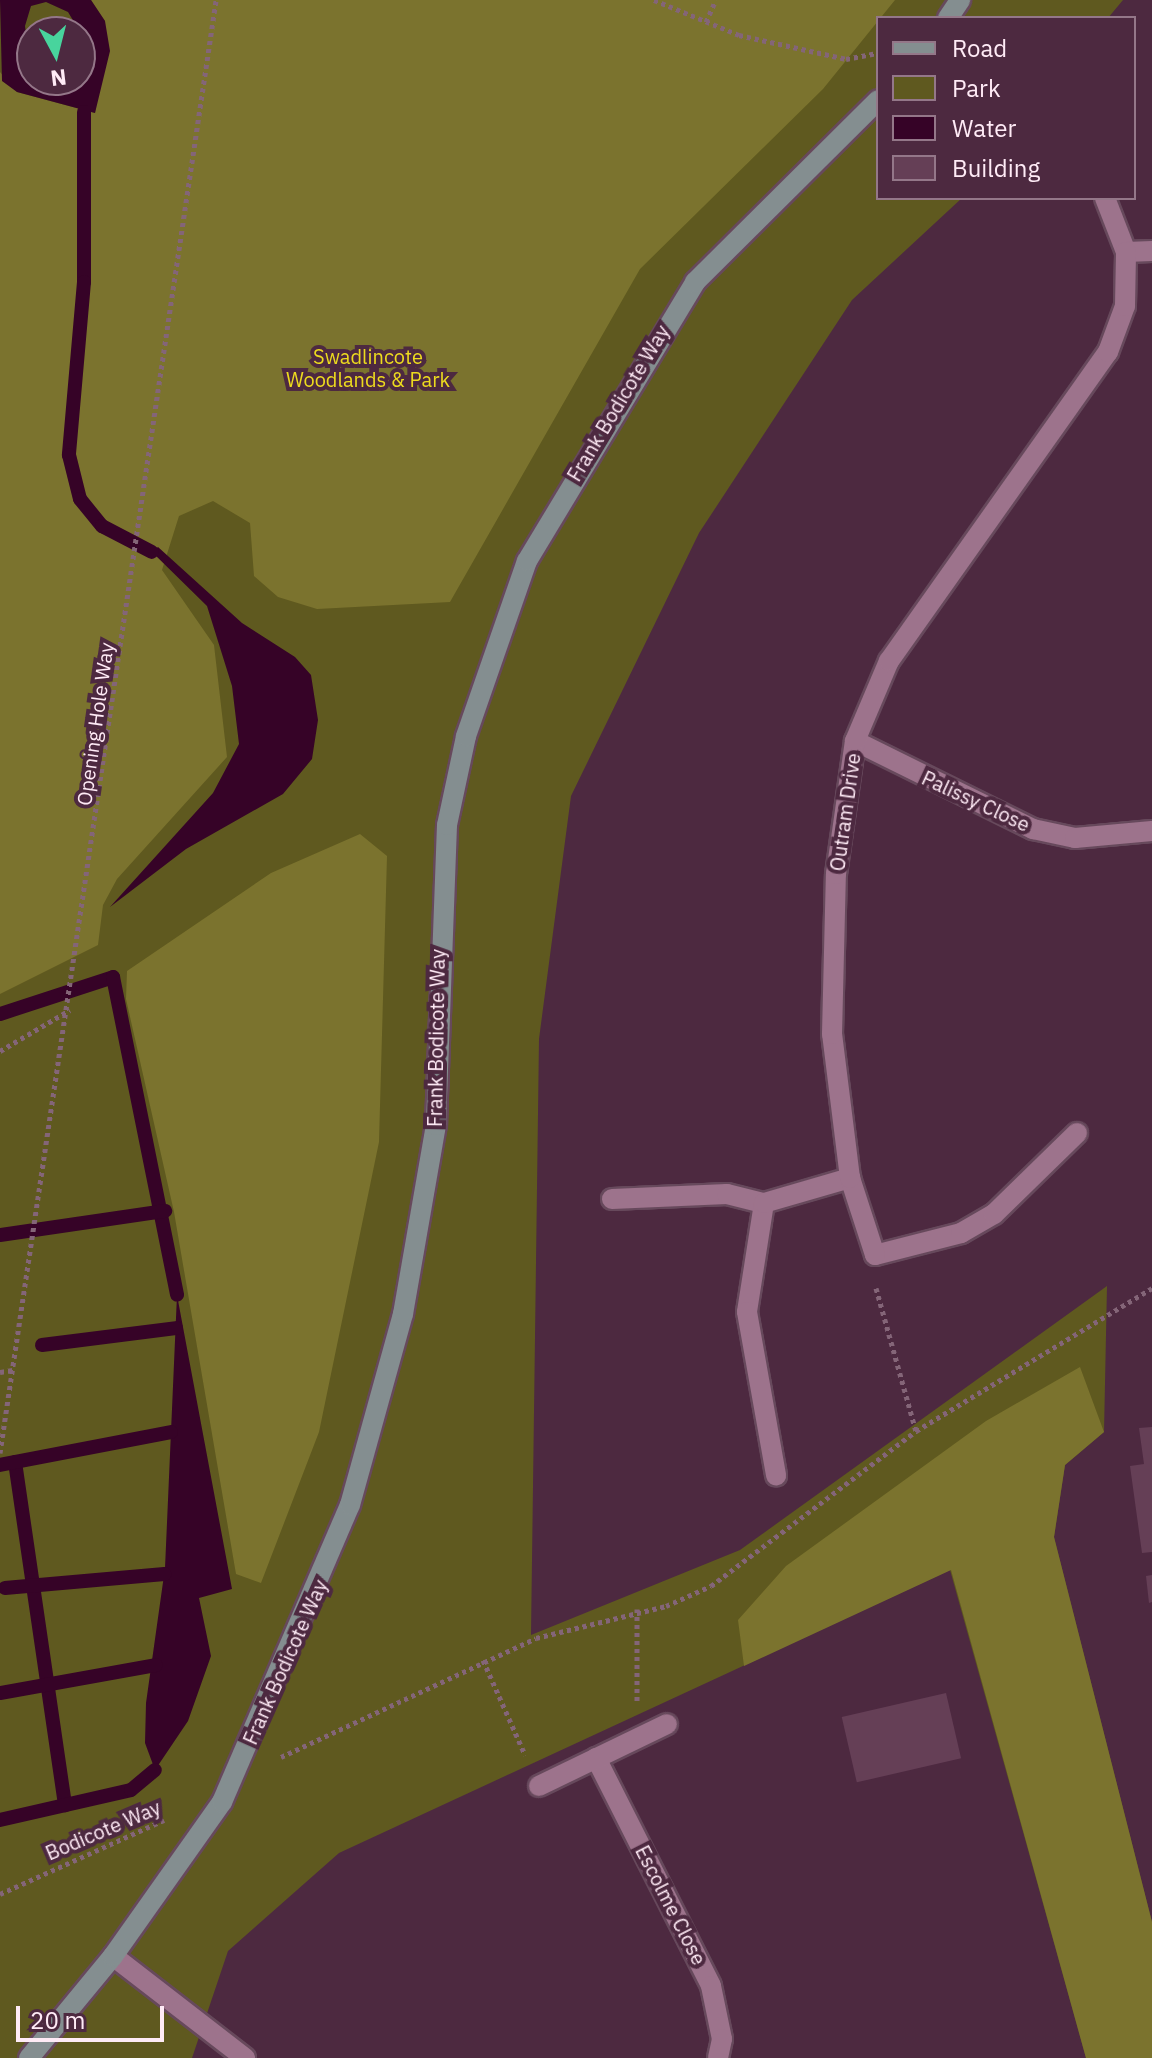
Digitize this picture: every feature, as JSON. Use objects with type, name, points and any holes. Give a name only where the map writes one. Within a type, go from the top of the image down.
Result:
[{"type":"street","name":"Frank Bodicote Way","points":[[29,2058],[113,1956],[222,1802],[350,1505],[400,1328],[436,1125],[447,825],[500,625],[563,494],[695,282],[876,102]]},
{"type":"street","points":[[1106,200],[1126,252],[1152,251]]},
{"type":"street","name":"Outram Drive","points":[[875,1255],[850,1178],[832,981],[836,874],[855,741],[889,661],[1108,352],[1125,306],[1126,252]]},
{"type":"street","name":"Palissy Close","points":[[855,741],[1033,829],[1075,838],[1152,831]]},
{"type":"street","points":[[875,1255],[961,1233],[994,1214],[1077,1133]]},
{"type":"street","points":[[612,1199],[727,1194],[764,1203],[850,1178]]},
{"type":"street","points":[[764,1203],[747,1312],[776,1475]]},
{"type":"street","points":[[539,1786],[667,1724]]},
{"type":"street","name":"Escolme Close","points":[[596,1758],[711,1986],[722,2039],[718,2058]]},
{"type":"street","points":[[113,1956],[245,2058]]},
{"type":"path","name":"Opening Hole Way","points":[[0,1453],[70,1008],[216,0]]},
{"type":"path","points":[[654,0],[706,22],[846,59],[876,53]]},
{"type":"path","points":[[706,22],[716,0]]},
{"type":"path","points":[[0,1051],[70,1008]]},
{"type":"path","points":[[875,1255],[876,1298],[916,1431]]},
{"type":"path","points":[[238,1767],[336,1734],[483,1660],[711,1586],[916,1431],[1152,1288]]},
{"type":"path","points":[[0,1372],[13,1370]]},
{"type":"path","points":[[637,1609],[637,1738]]},
{"type":"path","points":[[483,1660],[539,1786]]},
{"type":"path","name":"Bodicote Way","points":[[0,1894],[146,1826],[222,1802]]},
{"type":"green space","name":"Swadlincote Woodlands & Park","points":[[0,0],[1123,0],[1110,16],[876,16],[876,200],[960,200],[852,300],[699,533],[571,796],[539,1039],[531,1635],[740,1550],[1107,1286],[1104,1432],[1065,1465],[1054,1537],[1152,1922],[1152,2058],[1086,2058],[950,1570],[339,1853],[228,1951],[192,2058],[0,2058]]},
{"type":"green space","points":[[91,0],[895,0],[882,16],[876,16],[876,23],[823,89],[640,269],[450,602],[317,609],[278,597],[254,576],[250,523],[213,501],[179,516],[162,570],[214,645],[227,757],[117,879],[103,905],[98,945],[0,994],[0,72],[16,91],[16,96],[32,96],[95,113],[105,21]]},
{"type":"green space","points":[[360,834],[387,856],[379,1142],[319,1432],[261,1583],[236,1574],[174,1212],[126,999],[127,971],[271,873]]},
{"type":"green space","points":[[1080,1367],[1104,1432],[1065,1465],[1054,1537],[1152,1922],[1152,2058],[1086,2058],[951,1570],[744,1666],[738,1620],[786,1566],[986,1421]]},
{"type":"water","points":[[0,0],[91,0],[105,21],[110,51],[95,113],[32,96],[96,96],[96,16],[70,16],[46,2],[31,6],[28,16],[16,16],[16,91],[2,81]]},
{"type":"water","points":[[158,547],[242,623],[295,657],[311,675],[318,720],[312,759],[283,794],[186,849],[110,907],[213,793],[239,744],[232,686],[207,606],[152,552]]},
{"type":"water","points":[[177,1295],[232,1589],[199,1598],[211,1656],[188,1721],[155,1770],[145,1743],[146,1703],[165,1568]]},
{"type":"building","points":[[1152,1427],[1152,1552],[1142,1553],[1130,1466],[1144,1464],[1139,1428]]},
{"type":"building","points":[[1152,1575],[1152,1602],[1149,1603],[1146,1576]]},
{"type":"building","points":[[946,1693],[961,1758],[857,1782],[842,1717]]},
{"type":"waterway","points":[[84,112],[84,282],[69,455],[80,499],[102,526],[152,552]]},
{"type":"waterway","points":[[0,1014],[113,977],[177,1295]]},
{"type":"waterway","points":[[0,1235],[165,1211]]},
{"type":"waterway","points":[[42,1345],[176,1328]]},
{"type":"waterway","points":[[0,1465],[171,1432]]},
{"type":"waterway","points":[[15,1462],[65,1805]]},
{"type":"waterway","points":[[5,1588],[164,1574]]},
{"type":"waterway","points":[[0,1693],[155,1665]]},
{"type":"waterway","points":[[0,1820],[131,1790],[155,1770]]}]
